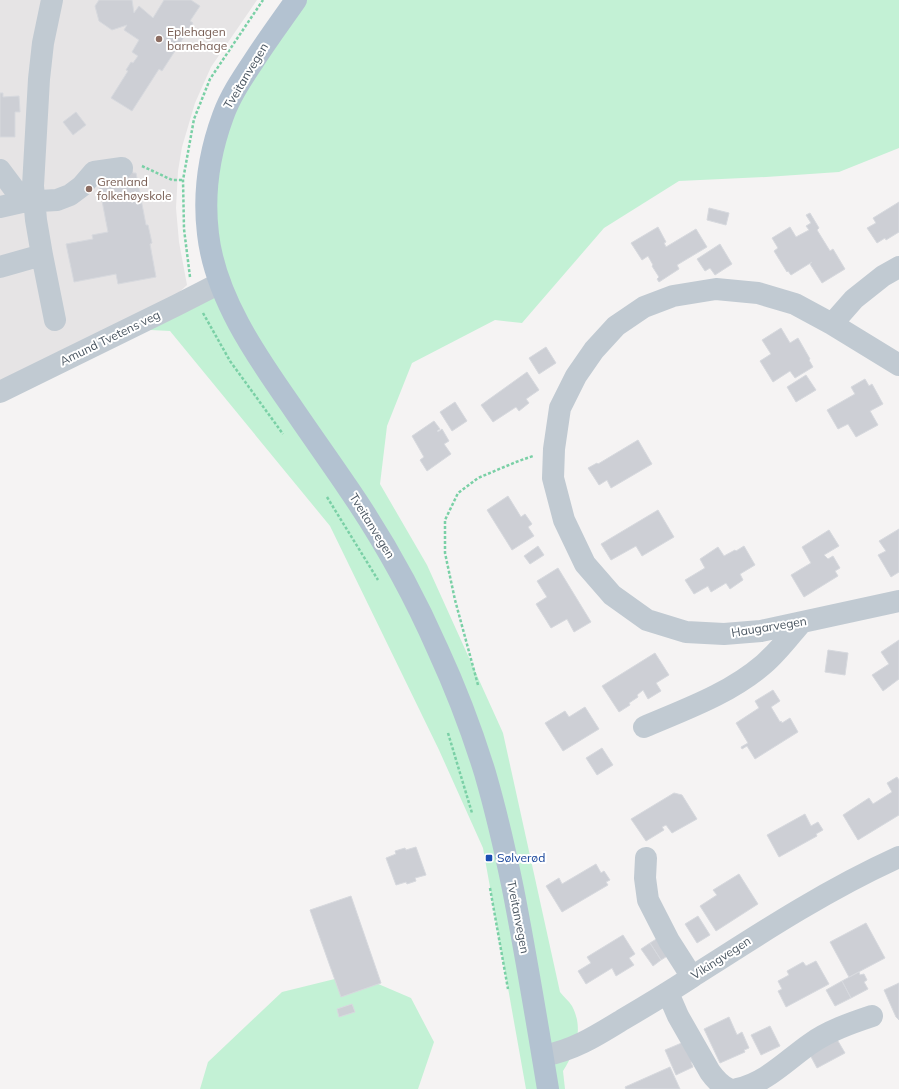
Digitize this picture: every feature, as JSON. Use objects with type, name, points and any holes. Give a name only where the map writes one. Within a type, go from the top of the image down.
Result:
[{"type":"main road","name":"Tveitanvegen","points":[[296,0],[240,80],[224,113],[213,147],[208,177],[206,207],[208,236],[214,264],[220,283],[243,332],[270,376],[350,491],[381,539],[402,576],[439,651],[472,735],[496,814],[518,918],[548,1089]]},
{"type":"street","points":[[28,202],[33,186],[43,44],[52,0]]},
{"type":"street","points":[[0,207],[28,202],[57,200],[70,195],[82,186],[94,172],[122,168]]},
{"type":"street","points":[[0,170],[15,190],[28,202],[36,220],[55,320]]},
{"type":"street","points":[[0,267],[42,254]]},
{"type":"street","points":[[832,324],[854,299],[883,276],[899,267]]},
{"type":"street","name":"Amund Tvetens veg","points":[[0,392],[220,283]]},
{"type":"street","name":"Haugarvegen","points":[[899,366],[832,324],[795,304],[758,293],[716,289],[673,296],[644,307],[616,326],[594,350],[576,376],[560,408],[554,449],[554,478],[564,520],[585,564],[612,595],[647,620],[686,632],[724,634],[761,631],[899,601]]},
{"type":"street","points":[[644,727],[700,704],[744,679],[765,663],[785,643],[801,623]]},
{"type":"street","name":"Vikingvegen","points":[[543,1056],[570,1049],[596,1036],[822,897],[860,875],[899,857]]},
{"type":"street","points":[[646,858],[645,884],[648,900],[669,941],[692,977]]},
{"type":"street","points":[[668,993],[678,1016],[710,1072],[716,1080],[725,1088],[729,1089]]},
{"type":"street","points":[[737,1089],[761,1081],[812,1043],[850,1024],[872,1016]]},
{"type":"path","points":[[263,0],[210,79],[194,119],[182,180],[184,229],[190,277],[205,318],[230,361],[284,435]]},
{"type":"path","points":[[122,168],[143,166],[172,180],[182,180]]},
{"type":"path","points":[[478,685],[455,600],[445,553],[445,520],[458,493],[478,478],[516,462],[554,449]]},
{"type":"path","points":[[327,496],[381,584]]},
{"type":"path","points":[[448,732],[474,818]]},
{"type":"path","points":[[489,882],[510,996]]},
{"type":"shaded area","name":"Grenland folkehøyskole","points":[[0,0],[257,0],[211,67],[195,103],[182,147],[178,171],[176,208],[179,242],[187,285],[175,296],[0,384]]},
{"type":"green space","points":[[298,0],[899,0],[899,148],[839,172],[679,181],[604,228],[522,323],[495,320],[412,363],[387,426],[380,484],[427,565],[503,733],[560,992],[572,1006],[576,1015],[578,1031],[577,1039],[572,1055],[563,1071],[565,1089],[526,1089],[483,848],[439,750],[330,526],[170,331],[131,329],[224,288],[209,206],[233,98]]},
{"type":"green space","points":[[355,974],[411,998],[434,1042],[418,1089],[200,1089],[208,1062],[282,992]]},
{"type":"building","points":[[99,0],[132,0],[134,13],[139,6],[153,18],[164,0],[191,0],[200,6],[190,21],[193,23],[162,71],[159,69],[132,111],[111,98],[128,71],[126,70],[131,62],[133,63],[138,56],[132,52],[139,40],[124,30],[127,25],[112,30],[99,21],[95,6]]},
{"type":"building","points":[[0,93],[3,93],[3,97],[19,96],[20,112],[15,112],[15,137],[0,137]]},
{"type":"building","points":[[76,112],[86,125],[73,135],[63,122]]},
{"type":"building","points":[[132,169],[133,173],[136,173],[146,225],[148,225],[152,243],[150,244],[156,277],[118,284],[116,274],[74,282],[66,244],[93,239],[92,235],[108,232],[98,180]]},
{"type":"building","points":[[899,202],[899,232],[886,240],[885,238],[877,243],[867,228],[876,223],[873,218]]},
{"type":"building","points":[[709,208],[729,213],[726,225],[707,220]]},
{"type":"building","points":[[810,213],[819,228],[817,230],[830,251],[833,249],[845,269],[822,283],[810,264],[812,262],[791,275],[788,271],[787,272],[774,251],[778,248],[772,238],[790,227],[796,237],[809,230],[806,226],[811,223],[806,215]]},
{"type":"building","points":[[658,227],[666,242],[664,243],[666,247],[696,229],[707,247],[677,265],[679,269],[659,282],[657,279],[659,277],[648,256],[642,260],[631,243]]},
{"type":"building","points":[[720,244],[732,264],[715,275],[710,268],[705,271],[697,259]]},
{"type":"building","points":[[781,328],[790,343],[798,338],[813,367],[795,378],[790,371],[773,382],[760,361],[771,354],[762,340]]},
{"type":"building","points":[[546,347],[556,363],[539,374],[529,358]]},
{"type":"building","points":[[527,372],[539,390],[526,399],[529,403],[519,411],[516,407],[493,422],[481,405]]},
{"type":"building","points":[[806,375],[816,390],[796,402],[787,387]]},
{"type":"building","points":[[865,379],[869,386],[872,384],[883,404],[870,411],[878,425],[856,437],[848,424],[838,429],[827,410],[855,394],[851,387]]},
{"type":"building","points":[[455,402],[467,421],[452,431],[440,412]]},
{"type":"building","points":[[434,421],[440,429],[437,431],[438,432],[442,429],[449,441],[444,444],[451,454],[427,471],[420,460],[424,457],[412,436]]},
{"type":"building","points":[[638,440],[652,464],[611,488],[607,480],[599,485],[588,468],[597,463],[598,464]]},
{"type":"building","points":[[508,496],[521,517],[525,514],[532,524],[528,527],[534,536],[512,550],[487,510]]},
{"type":"building","points":[[658,510],[674,537],[642,556],[636,546],[611,560],[601,544]]},
{"type":"building","points":[[899,529],[899,572],[891,577],[878,555],[886,551],[879,541]]},
{"type":"building","points":[[829,530],[839,546],[824,555],[828,559],[833,556],[840,568],[835,571],[838,576],[804,597],[791,575],[811,563],[802,547]]},
{"type":"building","points":[[538,546],[544,555],[530,564],[524,556]]},
{"type":"building","points":[[744,546],[755,565],[740,574],[743,580],[730,589],[726,583],[711,592],[708,586],[694,594],[685,580],[705,568],[700,559],[718,547],[724,556]]},
{"type":"building","points":[[558,568],[591,622],[574,632],[567,619],[551,628],[536,604],[547,597],[537,581]]},
{"type":"building","points":[[899,640],[899,679],[883,691],[872,675],[889,664],[881,652]]},
{"type":"building","points":[[828,650],[848,653],[845,675],[825,672]]},
{"type":"building","points":[[655,653],[669,675],[656,683],[661,691],[648,699],[643,690],[637,695],[638,697],[629,703],[630,705],[619,712],[602,686]]},
{"type":"building","points":[[773,690],[780,701],[771,707],[780,722],[781,721],[782,723],[790,718],[798,732],[755,759],[747,746],[742,749],[741,747],[748,743],[736,723],[759,708],[755,701]]},
{"type":"building","points":[[585,707],[599,729],[563,751],[545,723],[565,711],[569,717]]},
{"type":"building","points":[[602,748],[613,765],[597,775],[586,758]]},
{"type":"building","points":[[897,777],[899,780],[899,815],[858,840],[843,815],[869,798],[873,804],[892,792],[887,783]]},
{"type":"building","points":[[674,793],[682,795],[697,819],[672,833],[666,825],[662,827],[664,830],[646,841],[631,819]]},
{"type":"building","points":[[805,814],[811,826],[818,822],[823,830],[816,834],[817,836],[779,857],[767,835]]},
{"type":"building","points":[[416,847],[426,875],[415,878],[416,881],[407,884],[406,882],[396,885],[386,858],[396,854],[395,851]]},
{"type":"building","points":[[596,864],[601,873],[604,871],[610,880],[606,882],[608,885],[562,912],[546,886],[559,878],[562,884]]},
{"type":"building","points":[[739,874],[758,904],[716,931],[700,906],[717,895],[713,890]]},
{"type":"building","points":[[351,896],[381,983],[341,997],[310,910]]},
{"type":"building","points":[[698,916],[710,935],[697,943],[685,924]]},
{"type":"building","points":[[866,923],[885,958],[849,977],[830,942]]},
{"type":"building","points":[[623,935],[635,954],[629,958],[634,965],[616,976],[612,968],[586,984],[578,971],[591,963],[587,957]]},
{"type":"building","points":[[658,938],[669,955],[661,960],[650,943]]},
{"type":"building","points":[[650,943],[661,960],[653,966],[641,949]]},
{"type":"building","points":[[816,961],[829,984],[786,1007],[778,991],[782,989],[778,981],[789,975],[787,971],[803,962],[806,966]]},
{"type":"building","points":[[859,972],[860,975],[864,974],[867,980],[864,982],[868,989],[851,998],[842,981]]},
{"type":"building","points":[[842,981],[851,998],[835,1006],[826,990]]},
{"type":"building","points":[[899,983],[899,1020],[896,1017],[884,990]]},
{"type":"building","points":[[352,1004],[355,1012],[339,1017],[337,1009]]},
{"type":"building","points":[[729,1017],[737,1035],[742,1032],[749,1048],[744,1050],[745,1052],[720,1063],[704,1029]]},
{"type":"building","points":[[770,1026],[780,1046],[761,1055],[751,1035]]},
{"type":"building","points":[[835,1036],[845,1053],[817,1068],[808,1051]]},
{"type":"building","points":[[684,1042],[693,1067],[676,1075],[665,1050]]},
{"type":"building","points":[[670,1067],[680,1089],[626,1089],[625,1087]]},
{"type":"place","name":"Eplehagen barnehage","points":[[159,39]]},
{"type":"place","name":"Grenland folkehøyskole","points":[[89,189]]},
{"type":"place","name":"Sølverød","points":[[489,858]]}]
